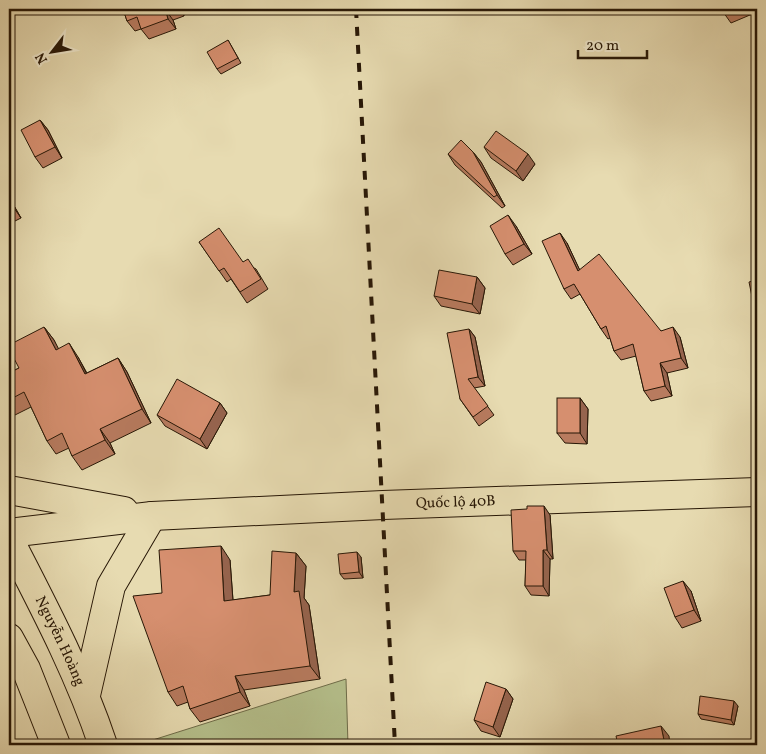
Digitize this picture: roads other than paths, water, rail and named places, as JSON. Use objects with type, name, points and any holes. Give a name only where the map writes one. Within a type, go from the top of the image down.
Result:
[{"type":"highway","name":"Quốc lộ 40B","points":[[9,490],[152,516]]},
{"type":"highway","name":"Quốc lộ 40B","points":[[9,532],[152,516],[382,504],[757,492]]},
{"type":"highway","points":[[86,695],[111,586],[152,516]]},
{"type":"highway","name":"Nguyễn Hoàng","points":[[9,539],[53,624],[86,695],[103,745]]},
{"type":"highway","points":[[9,638],[26,669],[56,745]]},
{"type":"railway","points":[[356,9],[395,745]]}]
